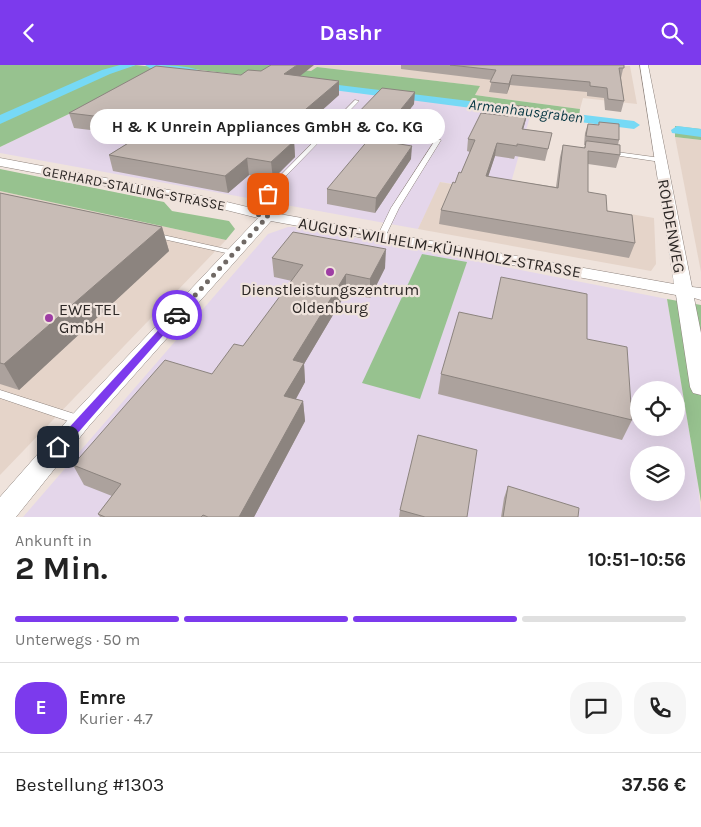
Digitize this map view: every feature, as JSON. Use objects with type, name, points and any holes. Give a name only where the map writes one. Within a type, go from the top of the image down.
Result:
[{"type":"street","name":"ROHDENWEG","points":[[644,65],[661,159],[692,293],[701,387]]},
{"type":"street","name":"GERHARD-STALLING-STRASSE","points":[[0,162],[206,201],[261,215]]},
{"type":"street","name":"AUGUST-WILHELM-KÜHNHOLZ-STRASSE","points":[[261,215],[692,293]]},
{"type":"street","points":[[0,516],[81,420],[236,253],[261,215]]},
{"type":"lane","points":[[261,215],[274,185],[357,101]]},
{"type":"lane","points":[[381,237],[395,208],[438,140]]},
{"type":"lane","points":[[604,152],[661,159]]},
{"type":"lane","points":[[143,232],[236,253]]},
{"type":"lane","points":[[0,394],[81,420]]},
{"type":"shaded area","points":[[284,65],[630,66],[637,104],[583,98],[580,109],[475,95],[479,86],[317,67],[311,71],[281,68]]},
{"type":"shaded area","points":[[165,68],[531,113],[508,193],[441,182],[418,229],[0,153],[0,147]]},
{"type":"shaded area","points":[[675,137],[701,140],[701,272]]},
{"type":"shaded area","points":[[440,182],[654,218],[656,264],[651,271],[418,229]]},
{"type":"shaded area","points":[[0,191],[226,240],[0,475]]},
{"type":"shaded area","points":[[288,227],[298,227],[400,246],[667,299],[681,381],[630,381],[630,436],[685,436],[685,406],[698,484],[701,517],[23,517],[268,234]]},
{"type":"green space","points":[[0,65],[128,65],[100,73],[0,117]]},
{"type":"green space","points":[[135,65],[165,68],[0,147],[0,122],[109,73]]},
{"type":"green space","points":[[159,65],[284,65],[281,68],[311,71],[317,67],[480,86],[475,95],[580,109],[579,116]]},
{"type":"green space","points":[[675,126],[701,129],[701,140],[675,137]]},
{"type":"green space","points":[[0,169],[164,202],[172,211],[229,221],[235,229],[226,240],[0,191]]},
{"type":"green space","points":[[422,254],[467,262],[420,399],[362,383]]},
{"type":"green space","points":[[667,299],[701,305],[701,502],[685,406],[685,381],[681,381]]},
{"type":"building","points":[[271,65],[297,65],[284,74],[339,81],[273,137],[294,141],[271,162],[247,158],[225,176],[109,155],[159,124],[69,113],[156,66],[241,75],[248,70],[261,71]]},
{"type":"building","points":[[450,65],[624,65],[624,68],[619,68],[624,101],[608,99],[607,88],[590,86],[590,82],[512,75],[509,84],[490,82],[496,70]]},
{"type":"building","points":[[382,88],[415,92],[388,125],[351,120]]},
{"type":"building","points":[[512,105],[529,107],[522,129],[552,133],[548,149],[497,143],[486,176],[558,188],[563,145],[585,148],[586,141],[588,141],[620,145],[620,155],[588,151],[588,192],[606,195],[607,211],[632,215],[635,243],[441,210],[453,182],[455,183],[459,172],[461,173],[475,140],[468,139],[481,113],[508,116]]},
{"type":"building","points":[[599,122],[619,124],[619,140],[586,136],[588,124],[599,125]]},
{"type":"building","points":[[369,139],[412,146],[376,198],[327,189]]},
{"type":"building","name":"EWE TEL GmbH","points":[[0,193],[162,227],[4,364],[0,363]]},
{"type":"building","points":[[293,232],[386,249],[370,279],[346,274],[293,360],[304,363],[284,396],[303,401],[239,517],[208,517],[203,515],[201,517],[105,517],[98,514],[121,484],[73,465],[165,360],[212,374],[234,344],[243,346],[303,265],[272,258]]},
{"type":"building","points":[[501,277],[587,294],[587,339],[627,347],[630,420],[441,374],[459,312],[492,319]]},
{"type":"building","points":[[418,435],[477,450],[467,517],[425,517],[400,510]]},
{"type":"building","points":[[508,486],[579,508],[578,517],[503,517]]},
{"type":"waterway","points":[[0,120],[106,72],[131,65]]},
{"type":"waterway","name":"Armenhausgraben","points":[[150,65],[195,71]]},
{"type":"waterway","name":"Armenhausgraben","points":[[314,85],[634,125]]},
{"type":"waterway","name":"Armenhausgraben","points":[[677,130],[701,133]]},
{"type":"way so far","points":[[177,315],[268,216],[254,214],[268,194]]},
{"type":"place","name":"H & K Unrein Appliances GmbH & Co. KG","points":[[268,194]]},
{"type":"place","name":"Dienstleistungszentrum Oldenburg","points":[[330,272]]},
{"type":"place","name":"EWE TEL GmbH","points":[[49,318]]},
{"type":"route","points":[[58,447],[177,315]]}]
